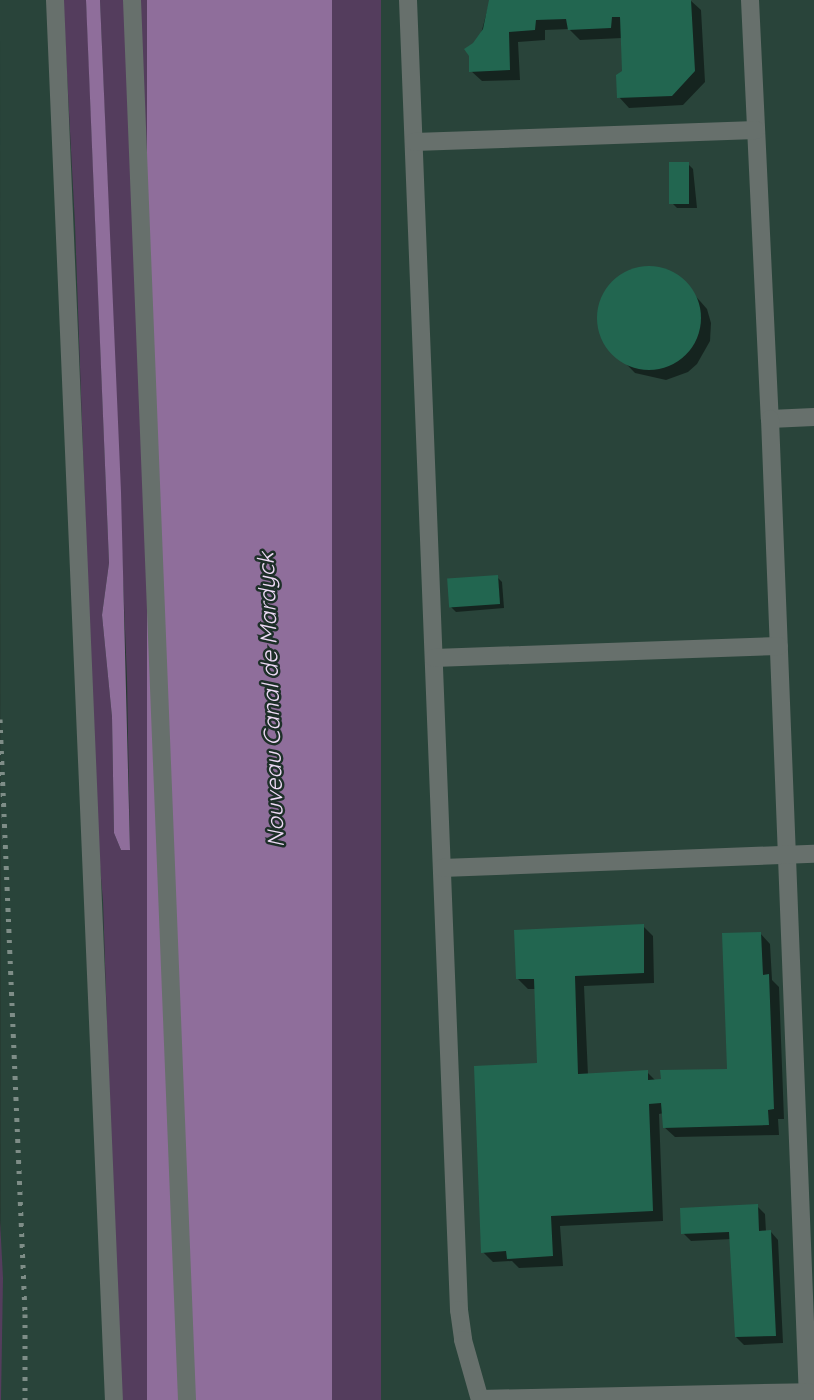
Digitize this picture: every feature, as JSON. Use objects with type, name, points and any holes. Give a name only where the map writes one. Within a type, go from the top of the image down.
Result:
[{"type":"lane","points":[[55,0],[114,1400]]},
{"type":"lane","points":[[132,0],[187,1400]]},
{"type":"lane","points":[[408,0],[459,1310],[463,1340],[480,1399],[808,1396],[770,419],[750,0]]},
{"type":"lane","points":[[414,142],[757,130]]},
{"type":"lane","points":[[770,419],[814,417]]},
{"type":"lane","points":[[434,658],[779,646]]},
{"type":"lane","points":[[442,868],[814,854]]},
{"type":"shaded area","points":[[0,0],[63,0],[75,225],[96,821],[103,901],[119,1400],[1,1400]]},
{"type":"shaded area","points":[[63,0],[86,0],[109,563],[102,615],[112,717],[114,833],[121,850],[130,850],[127,679],[100,0],[147,0],[204,1400],[119,1400],[103,901],[96,821],[75,225]]},
{"type":"shaded area","points":[[332,0],[381,0],[381,1400],[332,1400]]},
{"type":"shaded area","points":[[381,0],[814,0],[814,1400],[381,1400]]},
{"type":"shaded area","points":[[0,1220],[3,1278],[1,1400],[0,1400]]},
{"type":"water","points":[[86,0],[100,0],[121,492],[130,850],[121,850],[114,833],[112,717],[102,615],[109,563]]},
{"type":"water","name":"Nouveau Canal de Mardyck","points":[[147,0],[332,0],[332,1400],[147,1400]]},
{"type":"building","points":[[489,0],[691,0],[695,71],[672,96],[617,98],[616,75],[622,71],[620,17],[612,17],[611,28],[568,30],[566,19],[536,20],[535,30],[509,32],[510,70],[469,72],[469,56],[464,49],[473,43],[483,29]]},
{"type":"building","points":[[669,162],[689,162],[689,204],[669,204]]},
{"type":"building","points":[[649,266],[669,270],[686,281],[697,298],[701,318],[697,338],[686,355],[669,366],[649,370],[629,366],[612,355],[601,338],[597,318],[601,298],[612,281],[629,270]]},
{"type":"building","points":[[498,575],[500,604],[449,607],[447,579]]},
{"type":"building","points":[[644,924],[644,973],[575,976],[578,1074],[648,1070],[648,1080],[661,1079],[660,1070],[727,1069],[722,933],[761,932],[763,975],[769,974],[774,1109],[768,1110],[769,1125],[663,1128],[661,1103],[649,1104],[653,1211],[551,1216],[553,1256],[507,1259],[506,1251],[481,1253],[474,1066],[537,1063],[534,979],[516,979],[514,930]]},
{"type":"building","points":[[758,1204],[759,1231],[771,1230],[776,1336],[735,1337],[729,1232],[681,1234],[680,1208]]},
{"type":"railway","points":[[0,719],[25,1314],[25,1400]]}]
